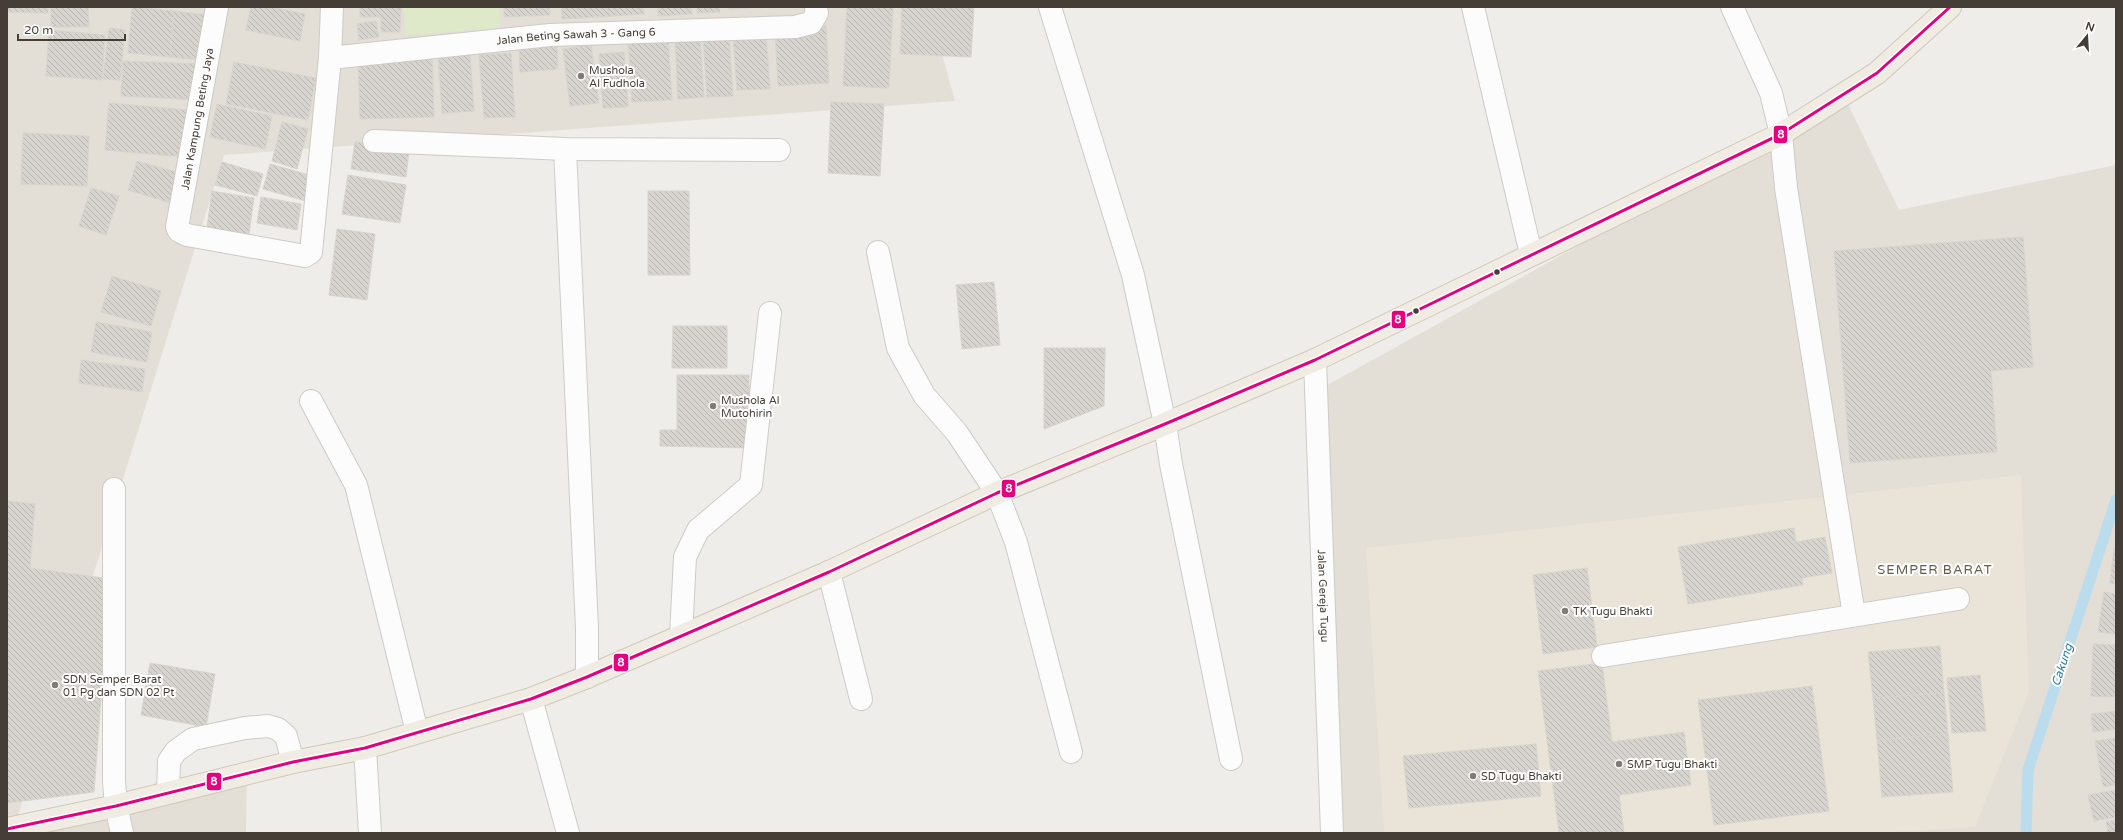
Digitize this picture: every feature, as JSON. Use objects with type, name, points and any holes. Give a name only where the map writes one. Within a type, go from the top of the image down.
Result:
[{"type":"main road","points":[[7,829],[116,806],[293,762],[365,748],[531,699],[587,677],[829,572],[997,493],[1166,424],[1315,360],[1780,134],[1877,73],[1950,7]]},
{"type":"street","name":"Jalan Kampung Beting Jaya","points":[[217,7],[177,227],[178,231],[187,236],[297,256],[305,256],[311,252],[321,133],[330,58]]},
{"type":"street","points":[[330,58],[332,7]]},
{"type":"street","points":[[1050,7],[1133,275],[1166,424],[1171,464],[1231,759]]},
{"type":"street","points":[[1473,7],[1531,254]]},
{"type":"street","points":[[1732,7],[1771,93],[1780,134],[1786,188],[1854,615]]},
{"type":"street","name":"Jalan Beting Sawah 3 - Gang 6","points":[[330,58],[550,34],[795,27],[811,23],[816,10]]},
{"type":"street","points":[[374,141],[565,149],[779,150]]},
{"type":"street","points":[[565,149],[587,628],[587,677]]},
{"type":"street","points":[[878,252],[898,348],[924,395],[957,433],[997,493],[1016,542],[1071,752]]},
{"type":"street","points":[[681,636],[685,557],[698,530],[751,485],[770,313]]},
{"type":"street","name":"Jalan Gereja Tugu","points":[[1315,360],[1332,833]]},
{"type":"street","points":[[311,401],[356,485],[416,732]]},
{"type":"street","points":[[114,489],[114,781],[116,806],[122,833]]},
{"type":"street","points":[[829,572],[861,699]]},
{"type":"street","points":[[1603,656],[1958,599]]},
{"type":"street","points":[[531,699],[568,833]]},
{"type":"street","points":[[168,793],[169,761],[176,751],[193,739],[245,728],[268,726],[278,729],[286,736],[293,762]]},
{"type":"street","points":[[365,748],[370,833]]},
{"type":"shaded area","points":[[7,7],[929,7],[955,101],[224,155],[18,816],[247,773],[246,833],[7,833]]},
{"type":"shaded area","points":[[1845,98],[1899,210],[2116,165],[2116,833],[1324,833],[1313,393]]},
{"type":"shaded area","points":[[2021,475],[2029,692],[1975,827],[1878,833],[1384,833],[1366,548]]},
{"type":"green space","points":[[404,7],[499,7],[500,28],[406,35]]},
{"type":"building","points":[[7,7],[48,7],[48,13],[7,12]]},
{"type":"building","points":[[51,7],[88,7],[89,27],[51,27]]},
{"type":"building","points":[[132,7],[174,11],[170,57],[128,53]]},
{"type":"building","points":[[251,7],[271,7],[305,14],[300,41],[246,30]]},
{"type":"building","points":[[360,7],[401,7],[400,32],[381,32],[381,17],[360,17]]},
{"type":"building","points":[[504,7],[549,7],[550,15],[504,17]]},
{"type":"building","points":[[562,7],[644,7],[644,14],[562,19]]},
{"type":"building","points":[[658,7],[692,7],[692,14],[658,16]]},
{"type":"building","points":[[697,7],[719,7],[720,12],[697,13]]},
{"type":"building","points":[[729,7],[762,7],[729,9]]},
{"type":"building","points":[[847,7],[893,7],[889,88],[843,86]]},
{"type":"building","points":[[902,7],[974,7],[971,57],[900,54]]},
{"type":"building","points":[[174,11],[207,15],[203,60],[170,57]]},
{"type":"building","points":[[376,21],[379,37],[359,40],[357,24]]},
{"type":"building","points":[[826,26],[829,83],[778,86],[775,30]]},
{"type":"building","points":[[109,28],[125,30],[120,80],[103,79]]},
{"type":"building","points":[[49,30],[105,35],[102,80],[46,76]]},
{"type":"building","points":[[766,33],[770,89],[737,90],[733,36]]},
{"type":"building","points":[[729,35],[733,96],[707,97],[703,36]]},
{"type":"building","points":[[668,36],[672,100],[632,102],[628,38]]},
{"type":"building","points":[[700,36],[704,97],[678,99],[675,38]]},
{"type":"building","points":[[557,44],[558,69],[520,72],[519,46]]},
{"type":"building","name":"Mushola Al Fudhola","points":[[591,45],[599,103],[570,106],[563,49]]},
{"type":"building","points":[[624,52],[628,107],[603,108],[599,54]]},
{"type":"building","points":[[511,53],[515,117],[484,118],[479,55]]},
{"type":"building","points":[[470,54],[474,111],[442,113],[438,56]]},
{"type":"building","points":[[432,56],[434,117],[360,119],[358,58]]},
{"type":"building","points":[[123,61],[199,64],[198,100],[121,96]]},
{"type":"building","points":[[234,62],[316,78],[308,120],[226,104]]},
{"type":"building","points":[[831,102],[884,104],[880,176],[828,173]]},
{"type":"building","points":[[109,103],[189,110],[185,157],[105,150]]},
{"type":"building","points":[[217,104],[272,116],[265,149],[210,137]]},
{"type":"building","points":[[282,122],[308,129],[297,169],[272,161]]},
{"type":"building","points":[[23,133],[89,136],[87,186],[21,184]]},
{"type":"building","points":[[355,142],[409,150],[406,177],[351,169]]},
{"type":"building","points":[[137,161],[183,174],[174,204],[128,190]]},
{"type":"building","points":[[222,162],[263,174],[257,196],[215,185]]},
{"type":"building","points":[[270,164],[313,176],[306,201],[263,189]]},
{"type":"building","points":[[348,175],[406,185],[400,223],[342,214]]},
{"type":"building","points":[[91,188],[119,196],[106,235],[79,226]]},
{"type":"building","points":[[212,191],[254,198],[248,241],[206,235]]},
{"type":"building","points":[[648,191],[689,191],[690,275],[648,275]]},
{"type":"building","points":[[261,197],[301,204],[297,230],[257,223]]},
{"type":"building","points":[[337,229],[375,234],[367,300],[329,295]]},
{"type":"building","points":[[2023,237],[2033,367],[1991,371],[1997,452],[1850,463],[1834,251]]},
{"type":"building","points":[[112,276],[161,291],[151,326],[101,312]]},
{"type":"building","points":[[994,282],[1000,345],[962,349],[956,285]]},
{"type":"building","points":[[96,322],[152,332],[147,362],[91,352]]},
{"type":"building","points":[[673,326],[727,326],[727,368],[672,368]]},
{"type":"building","points":[[1044,348],[1105,348],[1104,406],[1044,429]]},
{"type":"building","points":[[81,360],[145,369],[142,392],[79,383]]},
{"type":"building","name":"Mushola Al Mutohirin","points":[[677,375],[749,375],[749,448],[660,446],[660,430],[677,430]]},
{"type":"building","name":"SDN Semper Barat 01 Pg dan SDN 02 Pt","points":[[7,501],[35,504],[30,568],[110,579],[94,792],[7,803]]},
{"type":"building","points":[[1794,528],[1796,542],[1825,537],[1832,573],[1802,578],[1803,585],[1688,604],[1678,547]]},
{"type":"building","points":[[2114,548],[2116,548],[2116,584],[2110,583]]},
{"type":"building","name":"TK Tugu Bhakti","points":[[1587,568],[1597,647],[1543,654],[1533,575]]},
{"type":"building","points":[[2104,592],[2116,594],[2116,634],[2098,632]]},
{"type":"building","points":[[2093,644],[2116,645],[2116,697],[2091,696]]},
{"type":"building","points":[[1940,646],[1944,693],[1873,698],[1868,652]]},
{"type":"building","points":[[150,663],[215,674],[206,727],[141,715]]},
{"type":"building","name":"SMP Tugu Bhakti","points":[[1602,663],[1612,742],[1684,732],[1691,785],[1619,795],[1624,833],[1559,833],[1538,671]]},
{"type":"building","points":[[1980,675],[1986,731],[1952,733],[1947,678]]},
{"type":"building","points":[[1812,686],[1829,811],[1714,825],[1698,700]]},
{"type":"building","points":[[1944,693],[1948,734],[1877,740],[1873,698]]},
{"type":"building","points":[[2116,711],[2116,729],[2093,732],[2091,714]]},
{"type":"building","points":[[1948,734],[1953,792],[1882,797],[1877,740]]},
{"type":"building","points":[[2116,738],[2116,785],[2103,787],[2095,741]]},
{"type":"building","name":"SD Tugu Bhakti","points":[[1536,744],[1541,796],[1409,808],[1403,756]]},
{"type":"building","points":[[2116,790],[2116,817],[2094,821],[2088,795]]},
{"type":"building","points":[[2116,820],[2116,833],[2108,833],[2106,822]]},
{"type":"waterway","name":"Cakung","points":[[2026,833],[2028,770],[2116,500]]},
{"type":"transit line","name":"8","points":[[7,829],[116,806],[293,762],[365,748],[531,699],[587,677],[829,572],[997,493],[1315,360],[1781,134],[1877,73],[1950,7]]},
{"type":"place","name":"Mushola Al Fudhola","points":[[581,76]]},
{"type":"place","name":"Mushola Al Mutohirin","points":[[713,406]]},
{"type":"place","name":"TK Tugu Bhakti","points":[[1565,611]]},
{"type":"place","name":"SDN Semper Barat 01 Pg dan SDN 02 Pt","points":[[55,685]]},
{"type":"place","name":"SMP Tugu Bhakti","points":[[1619,764]]},
{"type":"place","name":"SD Tugu Bhakti","points":[[1473,776]]},
{"type":"district","name":"SEMPER BARAT","points":[[1935,569]]}]
